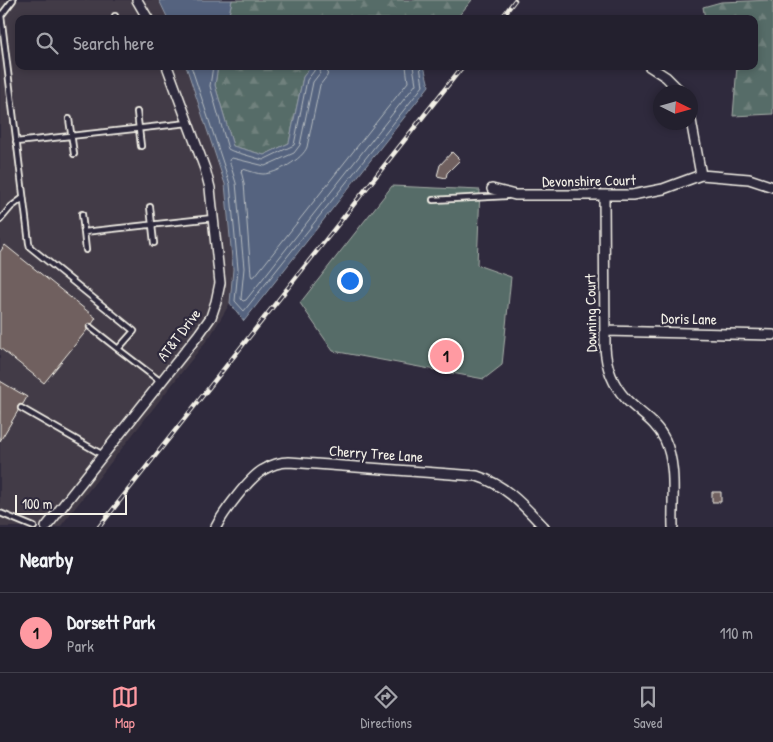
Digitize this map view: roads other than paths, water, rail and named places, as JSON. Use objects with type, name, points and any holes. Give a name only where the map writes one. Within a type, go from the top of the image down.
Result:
[{"type":"street","points":[[137,0],[146,15]]},
{"type":"street","name":"AT&T Drive","points":[[46,527],[199,334],[211,317],[216,302],[220,283],[210,188],[205,169],[168,70]]},
{"type":"street","points":[[655,70],[674,85]]},
{"type":"street","points":[[693,130],[701,176]]},
{"type":"street","name":"Devonshire Court","points":[[492,189],[516,196],[632,195],[649,193],[701,176],[749,179],[773,187]]},
{"type":"street","name":"Downing Court","points":[[604,195],[606,359],[614,383],[626,399],[656,425],[668,448],[672,470],[673,527]]},
{"type":"street","name":"Doris Lane","points":[[605,331],[773,335]]},
{"type":"street","name":"Cherry Tree Lane","points":[[216,527],[223,515],[258,473],[271,465],[289,462],[478,476],[501,486],[512,494],[544,527]]},
{"type":"lane","points":[[13,0],[0,16],[22,198],[30,247],[134,331],[118,349]]},
{"type":"lane","points":[[137,112],[141,146]]},
{"type":"lane","points":[[69,119],[74,154]]},
{"type":"lane","points":[[16,142],[188,123]]},
{"type":"lane","points":[[433,200],[516,196]]},
{"type":"lane","points":[[0,220],[11,206],[22,198]]},
{"type":"lane","points":[[150,207],[154,242]]},
{"type":"lane","points":[[82,214],[86,250]]},
{"type":"lane","points":[[84,232],[213,218]]},
{"type":"lane","points":[[90,327],[160,382]]},
{"type":"lane","points":[[20,408],[103,455]]},
{"type":"lane","points":[[0,513],[34,527]]},
{"type":"water","points":[[159,0],[232,0],[229,15],[166,15]]},
{"type":"water","points":[[187,70],[217,70],[215,85],[233,146],[264,155],[289,143],[303,77],[308,70],[425,70],[429,86],[244,321],[230,303],[233,269],[225,184]]},
{"type":"railway","points":[[504,15],[515,0]]},
{"type":"railway","points":[[99,527],[460,70]]},
{"type":"place","name":"Dorsett Park","points":[[446,356]]}]
